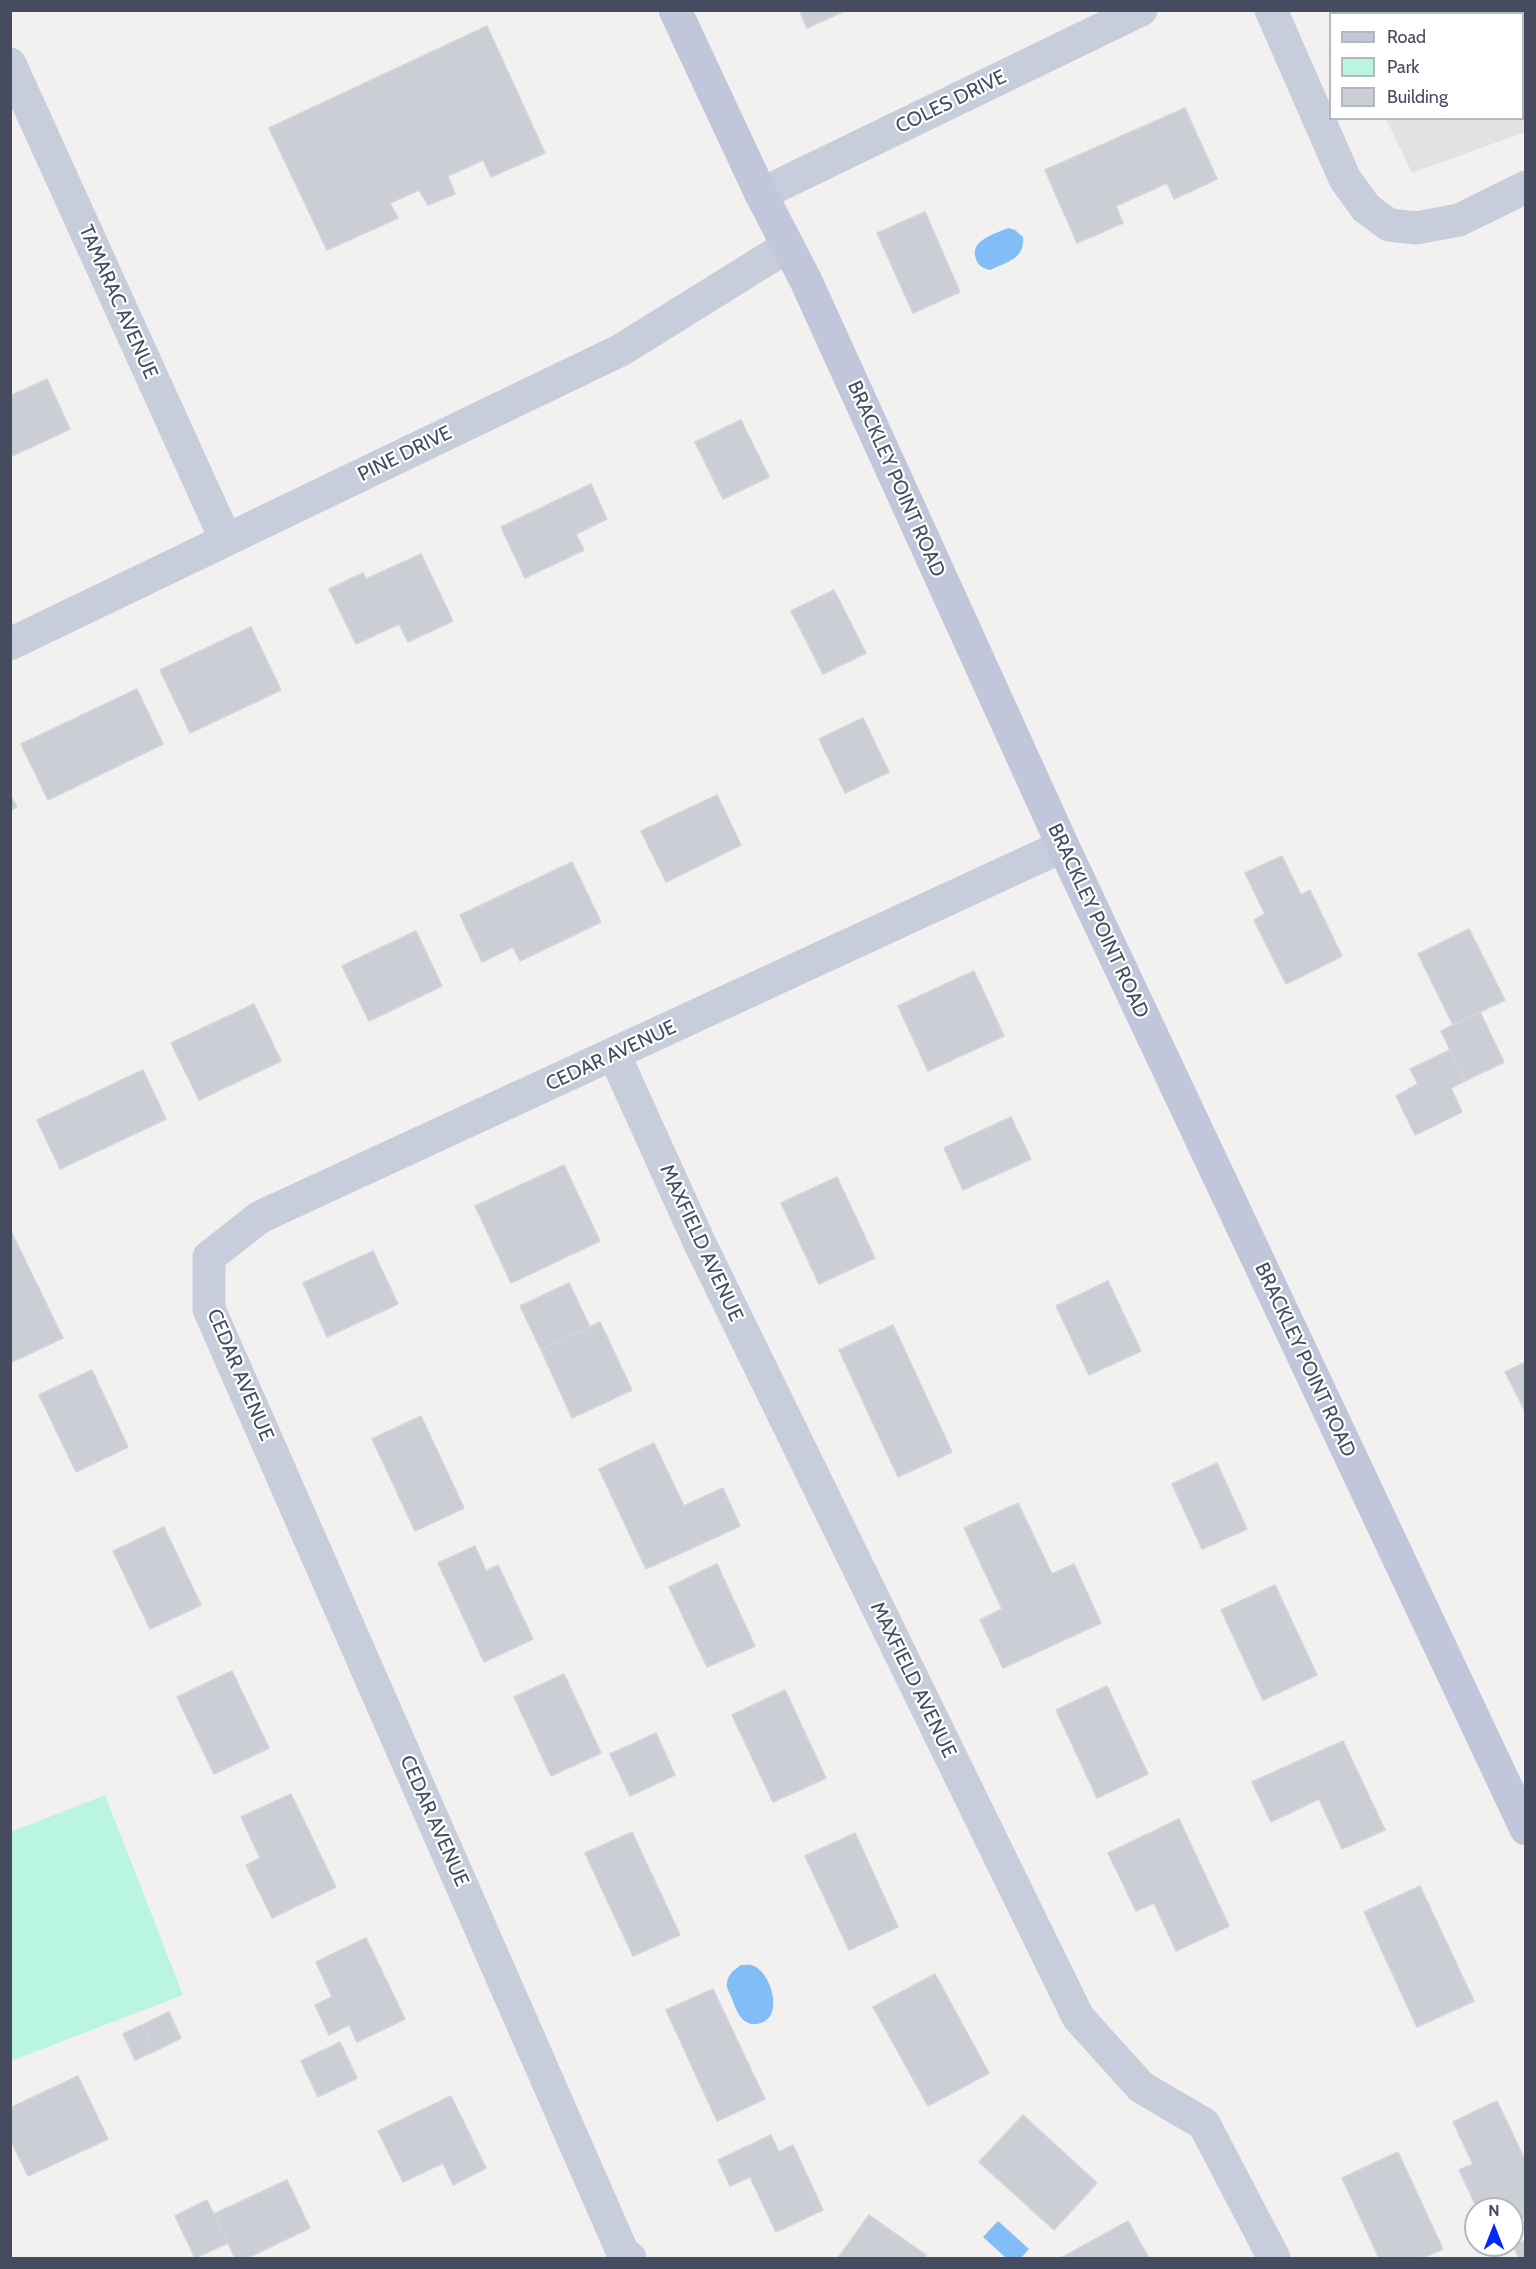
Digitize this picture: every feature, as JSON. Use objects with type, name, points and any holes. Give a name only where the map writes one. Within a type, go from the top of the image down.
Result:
[{"type":"main road","name":"BRACKLEY POINT ROAD","points":[[675,10],[761,194],[829,330],[1063,846],[1526,1829]]},
{"type":"street","name":"COLES DRIVE","points":[[761,194],[1141,10]]},
{"type":"street","points":[[1271,10],[1346,179],[1366,208],[1389,225],[1416,228],[1459,220],[1526,187]]},
{"type":"street","name":"TAMARAC AVENUE","points":[[10,64],[226,540]]},
{"type":"street","name":"PINE DRIVE","points":[[10,644],[621,350],[788,246]]},
{"type":"street","name":"CEDAR AVENUE","points":[[621,2257],[209,1309],[209,1257],[260,1217],[1063,846]]},
{"type":"street","name":"MAXFIELD AVENUE","points":[[614,1054],[701,1246],[1078,2017],[1141,2087],[1204,2124],[1274,2259]]},
{"type":"shaded area","points":[[1525,11],[1525,132],[1412,173],[1386,120],[1524,120],[1524,12],[1335,12]]},
{"type":"green space","points":[[105,1795],[183,1995],[11,2061],[11,1832]]},
{"type":"water","points":[[1008,228],[1015,230],[1023,237],[1023,244],[1018,255],[990,270],[981,266],[976,259],[976,247],[990,235]]},
{"type":"water","points":[[741,1965],[753,1965],[766,1977],[770,1985],[772,2012],[768,2019],[761,2023],[754,2024],[744,2021],[728,1990],[729,1977]]},
{"type":"water","points":[[998,2221],[1029,2249],[1021,2258],[1006,2258],[983,2237]]},
{"type":"building","points":[[799,10],[847,10],[807,28]]},
{"type":"building","points":[[487,26],[545,153],[491,177],[483,160],[448,176],[455,194],[428,205],[419,190],[390,203],[398,218],[327,250],[269,128]]},
{"type":"building","points":[[1185,108],[1217,179],[1174,199],[1167,183],[1116,206],[1123,223],[1077,243],[1045,170]]},
{"type":"building","points":[[925,212],[960,292],[913,313],[877,233]]},
{"type":"building","points":[[47,379],[70,429],[10,457],[10,396]]},
{"type":"building","points":[[741,420],[769,477],[723,499],[695,442]]},
{"type":"building","points":[[591,484],[607,519],[576,534],[584,550],[525,578],[501,527]]},
{"type":"building","points":[[421,554],[453,621],[408,642],[399,624],[356,644],[329,589],[363,573],[366,579]]},
{"type":"building","points":[[834,590],[866,653],[823,674],[791,611]]},
{"type":"building","points":[[251,627],[281,690],[190,733],[160,670]]},
{"type":"building","points":[[137,689],[163,744],[48,800],[21,744]]},
{"type":"building","points":[[863,718],[889,772],[845,793],[819,739]]},
{"type":"building","points":[[10,794],[17,807],[10,810]]},
{"type":"building","points":[[717,795],[741,845],[666,882],[641,831]]},
{"type":"building","points":[[1282,856],[1301,895],[1310,890],[1342,956],[1286,984],[1254,920],[1265,914],[1245,873]]},
{"type":"building","points":[[572,862],[601,922],[520,961],[513,947],[482,962],[460,915]]},
{"type":"building","points":[[1469,929],[1505,1000],[1453,1025],[1418,954]]},
{"type":"building","points":[[416,931],[442,986],[369,1021],[342,966]]},
{"type":"building","points":[[974,971],[1004,1036],[928,1071],[898,1006]]},
{"type":"building","points":[[254,1004],[281,1061],[199,1100],[171,1043]]},
{"type":"building","points":[[1480,1012],[1504,1062],[1465,1081],[1441,1031]]},
{"type":"building","points":[[1450,1050],[1465,1081],[1451,1088],[1462,1112],[1415,1135],[1396,1096],[1418,1084],[1410,1069]]},
{"type":"building","points":[[143,1070],[166,1119],[60,1169],[37,1120]]},
{"type":"building","points":[[1011,1117],[1031,1159],[963,1190],[944,1148]]},
{"type":"building","points":[[564,1165],[600,1241],[511,1283],[475,1206]]},
{"type":"building","points":[[837,1177],[875,1258],[819,1284],[781,1203]]},
{"type":"building","points":[[10,1229],[63,1338],[10,1363]]},
{"type":"building","points":[[373,1251],[398,1304],[327,1337],[303,1283]]},
{"type":"building","points":[[1108,1281],[1141,1351],[1089,1375],[1056,1306]]},
{"type":"building","points":[[569,1283],[590,1327],[541,1350],[520,1306]]},
{"type":"building","points":[[600,1322],[632,1390],[572,1418],[541,1350]]},
{"type":"building","points":[[893,1325],[952,1452],[898,1477],[839,1350]]},
{"type":"building","points":[[1526,1362],[1526,1413],[1505,1372]]},
{"type":"building","points":[[92,1370],[128,1447],[76,1472],[39,1395]]},
{"type":"building","points":[[421,1416],[464,1508],[415,1531],[372,1439]]},
{"type":"building","points":[[654,1443],[684,1506],[723,1488],[740,1526],[646,1569],[599,1469]]},
{"type":"building","points":[[1217,1463],[1247,1529],[1202,1549],[1172,1484]]},
{"type":"building","points":[[1018,1503],[1052,1574],[1074,1564],[1101,1623],[1003,1668],[980,1620],[1002,1609],[964,1528]]},
{"type":"building","points":[[164,1527],[201,1605],[150,1629],[113,1551]]},
{"type":"building","points":[[475,1546],[486,1571],[498,1565],[533,1639],[484,1662],[438,1563]]},
{"type":"building","points":[[717,1564],[755,1646],[707,1667],[669,1587]]},
{"type":"building","points":[[1275,1585],[1317,1675],[1263,1700],[1221,1610]]},
{"type":"building","points":[[232,1671],[269,1748],[214,1774],[177,1697]]},
{"type":"building","points":[[564,1674],[601,1753],[551,1776],[514,1697]]},
{"type":"building","points":[[1107,1686],[1148,1774],[1097,1798],[1056,1710]]},
{"type":"building","points":[[785,1690],[826,1778],[773,1802],[732,1715]]},
{"type":"building","points":[[656,1733],[675,1775],[630,1796],[610,1754]]},
{"type":"building","points":[[1343,1741],[1385,1830],[1342,1849],[1319,1799],[1271,1822],[1252,1782]]},
{"type":"building","points":[[291,1794],[336,1887],[272,1918],[246,1865],[260,1858],[241,1817]]},
{"type":"building","points":[[1179,1819],[1229,1926],[1176,1951],[1154,1903],[1136,1911],[1108,1853]]},
{"type":"building","points":[[632,1832],[680,1935],[633,1956],[585,1853]]},
{"type":"building","points":[[855,1833],[898,1927],[849,1950],[805,1856]]},
{"type":"building","points":[[1420,1886],[1474,2001],[1417,2027],[1364,1912]]},
{"type":"building","points":[[366,1938],[405,2019],[357,2042],[349,2025],[329,2035],[315,2005],[332,1997],[316,1962]]},
{"type":"building","points":[[935,1974],[989,2073],[928,2106],[873,2007]]},
{"type":"building","points":[[713,1989],[765,2099],[717,2121],[666,2010]]},
{"type":"building","points":[[169,2012],[181,2038],[155,2051],[142,2025]]},
{"type":"building","points":[[142,2025],[155,2051],[135,2060],[123,2034]]},
{"type":"building","points":[[340,2042],[357,2078],[318,2097],[301,2061]]},
{"type":"building","points":[[78,2076],[108,2139],[28,2176],[10,2139],[10,2108]]},
{"type":"building","points":[[451,2096],[486,2168],[453,2185],[443,2163],[403,2182],[378,2131]]},
{"type":"building","points":[[1497,2101],[1526,2162],[1526,2217],[1524,2218],[1524,2197],[1472,2197],[1459,2170],[1473,2164],[1453,2122]]},
{"type":"building","points":[[1023,2115],[1097,2183],[1054,2230],[979,2162]]},
{"type":"building","points":[[771,2135],[779,2152],[793,2145],[823,2210],[776,2232],[750,2177],[730,2186],[718,2160]]},
{"type":"building","points":[[1398,2152],[1443,2249],[1422,2258],[1379,2258],[1342,2178]]},
{"type":"building","points":[[287,2180],[310,2228],[247,2258],[235,2258],[214,2214]]},
{"type":"building","points":[[207,2200],[228,2243],[195,2258],[175,2216]]},
{"type":"building","points":[[869,2215],[926,2255],[924,2258],[838,2258]]},
{"type":"building","points":[[1128,2221],[1149,2258],[1061,2258]]},
{"type":"building","points":[[1526,2240],[1526,2258],[1519,2258],[1524,2257],[1524,2241]]}]
